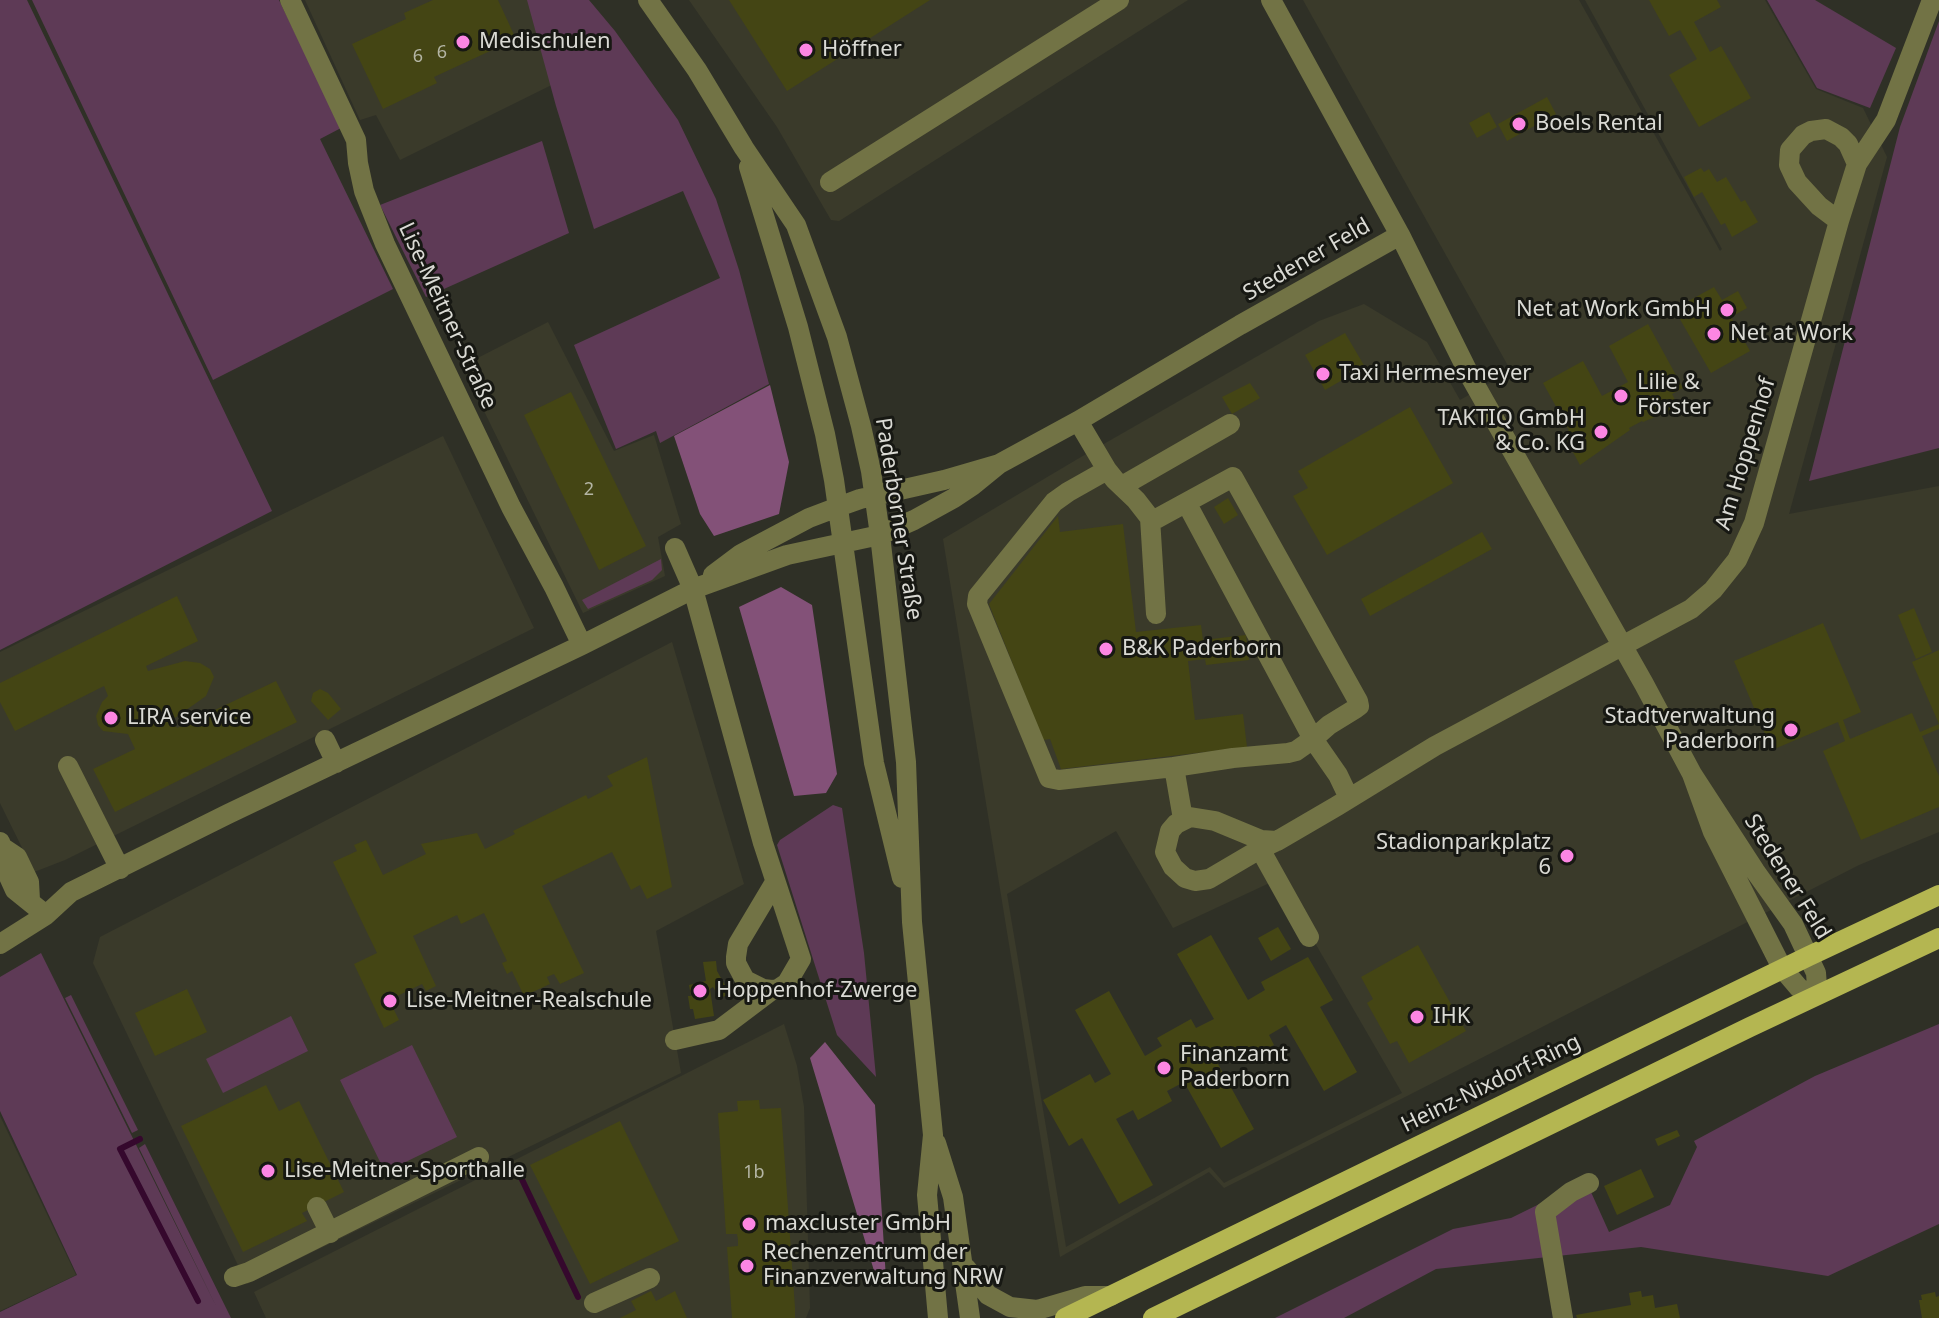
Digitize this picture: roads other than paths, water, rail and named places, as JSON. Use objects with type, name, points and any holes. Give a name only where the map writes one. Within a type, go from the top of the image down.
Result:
[{"type":"main road","name":"Heinz-Nixdorf-Ring","points":[[1065,1318],[1782,968],[1939,895]]},
{"type":"main road","points":[[1153,1318],[1939,938]]},
{"type":"street","name":"Lise-Meitner-Straße","points":[[290,0],[356,140],[364,191],[385,244],[505,494],[582,645]]},
{"type":"street","name":"Paderborner Straße","points":[[648,0],[697,70],[796,225],[824,298],[861,426],[880,535],[906,762],[912,922],[933,1135],[927,1195],[938,1318]]},
{"type":"street","points":[[830,182],[1119,0]]},
{"type":"street","points":[[1271,0],[1400,235]]},
{"type":"street","name":"Am Hoppenhof","points":[[1623,646],[1698,603],[1727,575],[1737,560],[1762,497],[1857,164],[1886,120],[1932,0]]},
{"type":"street","points":[[1839,221],[1819,206],[1797,182],[1789,165],[1790,150],[1803,135],[1826,129],[1835,132],[1848,144],[1857,164]]},
{"type":"street","name":"Paderborner Straße","points":[[744,148],[805,354],[825,434],[844,543],[874,763],[912,922]]},
{"type":"street","name":"Stedener Feld","points":[[844,543],[880,535],[954,498],[999,464],[1400,235],[1470,376],[1692,774],[1793,924],[1818,981],[1814,996],[1799,988],[1782,968],[1713,832],[1692,774]]},
{"type":"street","points":[[1078,421],[1107,470],[1150,518],[1156,614]]},
{"type":"street","points":[[1122,486],[1230,424]]},
{"type":"street","name":"Stedener Feld","points":[[874,496],[919,487],[999,464]]},
{"type":"street","points":[[1107,470],[1054,502],[978,596],[977,604],[1049,778],[1059,780],[1288,753],[1296,751],[1359,706],[1241,473],[1161,518],[1150,518]]},
{"type":"street","points":[[693,589],[741,554],[809,518],[874,496]]},
{"type":"street","points":[[1187,504],[1313,739],[1338,775],[1349,798]]},
{"type":"street","points":[[0,944],[46,915],[71,892],[693,589],[787,555],[844,543]]},
{"type":"street","points":[[675,548],[693,589],[775,882],[801,959],[787,983],[772,990],[745,980],[736,957],[738,944],[775,882]]},
{"type":"street","points":[[1309,937],[1268,845],[1205,818],[1183,819],[1170,831],[1165,852],[1173,867],[1185,878],[1195,881],[1209,879],[1268,845],[1349,798],[1435,746],[1623,646]]},
{"type":"street","points":[[325,740],[336,763]]},
{"type":"street","points":[[68,766],[120,869]]},
{"type":"street","points":[[1174,767],[1183,819]]},
{"type":"street","points":[[1,844],[17,857],[29,882],[30,900],[46,915]]},
{"type":"street","points":[[675,1040],[719,1030],[772,990]]},
{"type":"street","name":"Paderborner Straße","points":[[933,1135],[953,1197],[970,1318]]},
{"type":"street","points":[[234,1277],[330,1233],[479,1157]]},
{"type":"street","points":[[1563,1318],[1545,1212],[1589,1183]]},
{"type":"street","points":[[317,1207],[330,1233]]},
{"type":"street","points":[[964,1265],[988,1295],[1010,1307],[1037,1310],[1085,1296],[1111,1296]]},
{"type":"street","points":[[594,1303],[650,1278]]},
{"type":"waterway","points":[[140,1139],[120,1149],[198,1301]]},
{"type":"waterway","points":[[517,1169],[578,1297]]},
{"type":"place","name":"Medischulen","points":[[463,42]]},
{"type":"place","name":"Höffner","points":[[806,50]]},
{"type":"place","name":"Boels Rental","points":[[1519,124]]},
{"type":"place","name":"Net at Work GmbH","points":[[1727,310]]},
{"type":"place","name":"Net at Work","points":[[1714,334]]},
{"type":"place","name":"Taxi Hermesmeyer","points":[[1323,374]]},
{"type":"place","name":"Lilie & Förster","points":[[1621,396]]},
{"type":"place","name":"TAKTIQ GmbH & Co. KG","points":[[1601,432]]},
{"type":"place","name":"B&K Paderborn","points":[[1106,649]]},
{"type":"place","name":"LIRA service","points":[[111,718]]},
{"type":"place","name":"Stadtverwaltung Paderborn","points":[[1791,730]]},
{"type":"place","name":"Stadionparkplatz 6","points":[[1567,856]]},
{"type":"place","name":"Hoppenhof-Zwerge","points":[[700,991]]},
{"type":"place","name":"Lise-Meitner-Realschule","points":[[390,1001]]},
{"type":"place","name":"IHK","points":[[1417,1017]]},
{"type":"place","name":"Finanzamt Paderborn","points":[[1164,1068]]},
{"type":"place","name":"Lise-Meitner-Sporthalle","points":[[268,1171]]},
{"type":"place","name":"maxcluster GmbH","points":[[749,1224]]},
{"type":"place","name":"Rechenzentrum der Finanzverwaltung NRW","points":[[747,1266]]}]
